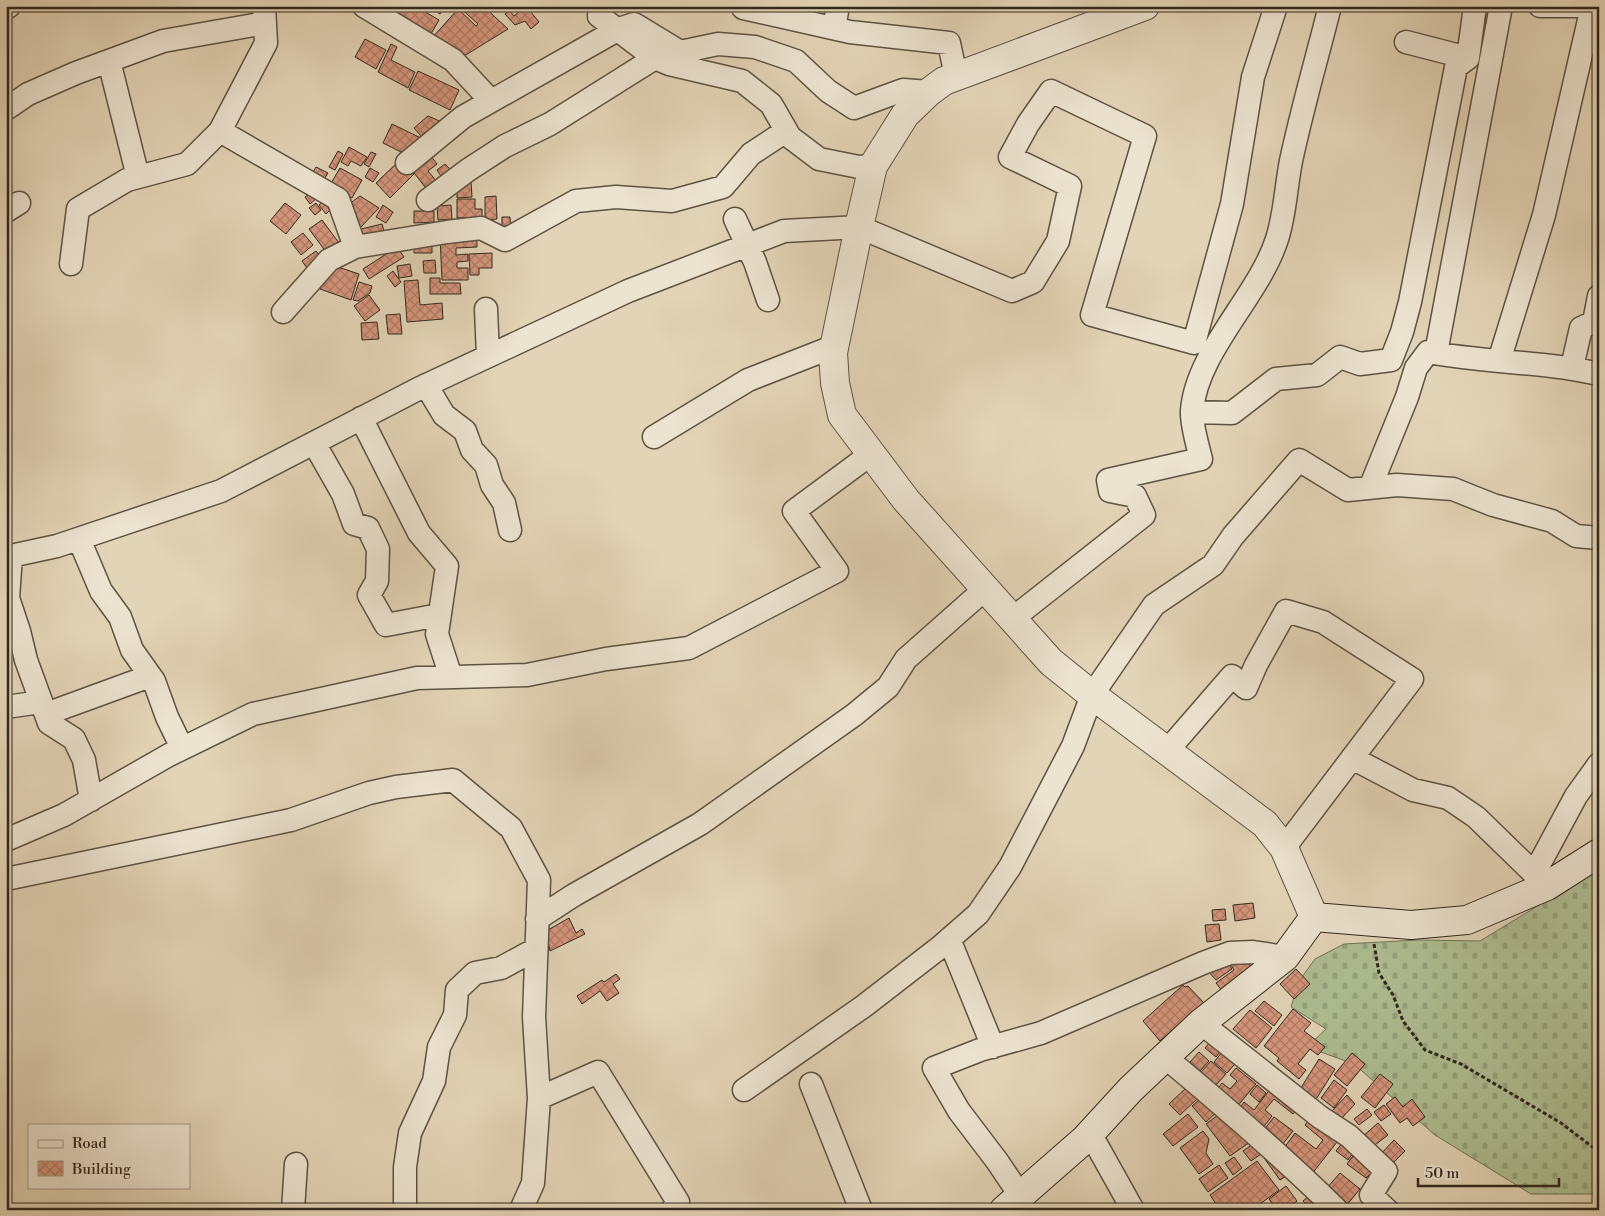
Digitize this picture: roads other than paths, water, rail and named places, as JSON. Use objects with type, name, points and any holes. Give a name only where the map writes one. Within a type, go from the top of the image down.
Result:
[{"type":"street","points":[[364,6],[453,60],[491,101]]},
{"type":"street","points":[[600,6],[599,16],[627,20],[680,52],[718,44],[755,47],[796,61],[828,91],[854,108],[903,90],[929,92]]},
{"type":"street","points":[[743,6],[743,8],[780,17],[836,17],[850,32],[949,43],[956,76]]},
{"type":"street","points":[[1145,6],[944,81],[929,92],[905,115],[873,166],[858,227],[833,353],[835,382],[842,416],[906,500],[985,589],[1051,662],[1092,695],[1265,824],[1284,848],[1314,917]]},
{"type":"street","points":[[91,800],[84,760],[74,739],[49,724],[26,660],[8,598],[8,556],[57,546],[221,491],[426,385],[628,290],[784,231],[858,227],[1012,291],[1033,282],[1058,241],[1070,186],[1010,156],[1050,91],[1145,136],[1092,315],[1194,342],[1232,204],[1253,77],[1276,6]]},
{"type":"street","points":[[1012,619],[1144,515],[1135,496],[1110,491],[1108,480],[1201,460],[1192,412],[1198,383],[1214,349],[1247,299],[1265,266],[1277,238],[1291,160],[1330,6]]},
{"type":"street","points":[[1192,412],[1232,413],[1276,379],[1317,375],[1340,357],[1360,364],[1391,360],[1402,332],[1410,302],[1456,67],[1468,58],[1475,6]]},
{"type":"street","points":[[1436,353],[1501,6]]},
{"type":"street","points":[[1540,6],[1597,6]]},
{"type":"street","points":[[1499,361],[1544,215],[1592,7]]},
{"type":"street","points":[[6,108],[28,94],[76,73],[162,41],[264,15],[266,43],[220,131],[187,164],[127,180],[78,209],[71,264]]},
{"type":"street","points":[[407,163],[463,117],[627,20]]},
{"type":"street","points":[[627,20],[655,58],[669,64],[742,81],[771,104],[790,137],[819,159],[859,167],[873,166]]},
{"type":"street","points":[[1406,42],[1468,58]]},
{"type":"street","points":[[428,200],[468,170],[505,146],[550,124],[655,58]]},
{"type":"street","points":[[109,61],[138,177]]},
{"type":"street","points":[[220,131],[338,200],[355,248]]},
{"type":"street","points":[[283,312],[329,260],[355,248],[481,228],[505,240],[576,201],[616,197],[672,201],[723,187],[751,154],[786,131]]},
{"type":"street","points":[[734,219],[755,262],[768,300]]},
{"type":"street","points":[[1572,367],[1580,328],[1594,322],[1599,296]]},
{"type":"street","points":[[486,309],[488,356]]},
{"type":"street","points":[[654,437],[748,380],[835,346]]},
{"type":"street","points":[[1370,488],[1407,397],[1416,368],[1428,352],[1499,361],[1572,367],[1599,374]]},
{"type":"street","points":[[426,385],[444,415],[465,431],[472,450],[486,465],[492,486],[504,503],[510,530]]},
{"type":"street","points":[[361,418],[419,533],[447,566],[437,634],[451,677]]},
{"type":"street","points":[[314,443],[343,494],[354,524],[368,528],[378,550],[377,581],[369,595],[386,625],[439,615]]},
{"type":"street","points":[[6,840],[64,815],[182,748],[253,714],[417,678],[527,675],[606,659],[689,648],[837,571],[794,511],[872,454]]},
{"type":"street","points":[[744,1090],[864,1006],[978,914],[1010,867],[1073,746],[1092,695],[1154,605],[1213,565],[1233,536],[1299,460],[1348,490],[1397,485],[1454,489],[1493,505],[1552,521],[1576,536],[1599,538]]},
{"type":"street","points":[[79,539],[101,591],[120,617],[132,650],[154,681],[167,717],[182,748]]},
{"type":"street","points":[[537,920],[574,895],[700,824],[854,715],[888,687],[906,659],[985,589]]},
{"type":"street","points":[[1168,751],[1232,676],[1246,688],[1256,665],[1286,611],[1323,622],[1412,679],[1284,848]]},
{"type":"street","points":[[6,707],[43,708],[150,676]]},
{"type":"street","points":[[1352,758],[1413,790],[1448,798],[1476,817],[1541,880]]},
{"type":"street","points":[[1541,880],[1576,796],[1599,764]]},
{"type":"street","points":[[6,879],[291,820],[369,793],[396,787],[453,780],[511,828],[539,880],[534,1017],[539,1098],[533,1183],[521,1210]]},
{"type":"street","points":[[1314,917],[1411,925],[1467,920],[1541,880],[1599,853]]},
{"type":"street","points":[[1285,957],[1253,952],[1230,953],[1042,1033],[993,1047],[934,1068],[959,1111],[997,1161],[1012,1202],[1090,1133],[1131,1089],[1202,1023],[1285,957],[1314,917]]},
{"type":"street","points":[[949,939],[993,1047]]},
{"type":"street","points":[[405,1210],[405,1167],[410,1133],[434,1081],[439,1047],[455,1015],[457,990],[475,972],[501,968],[536,949]]},
{"type":"street","points":[[1202,1023],[1320,1117],[1349,1136],[1386,1171],[1371,1195],[1383,1209]]},
{"type":"street","points":[[1165,1057],[1304,1177],[1337,1210]]},
{"type":"street","points":[[539,1098],[598,1072],[678,1202],[672,1210]]},
{"type":"street","points":[[811,1084],[861,1210]]},
{"type":"street","points":[[1090,1133],[1132,1210]]},
{"type":"street","points":[[294,1210],[296,1164]]}]
